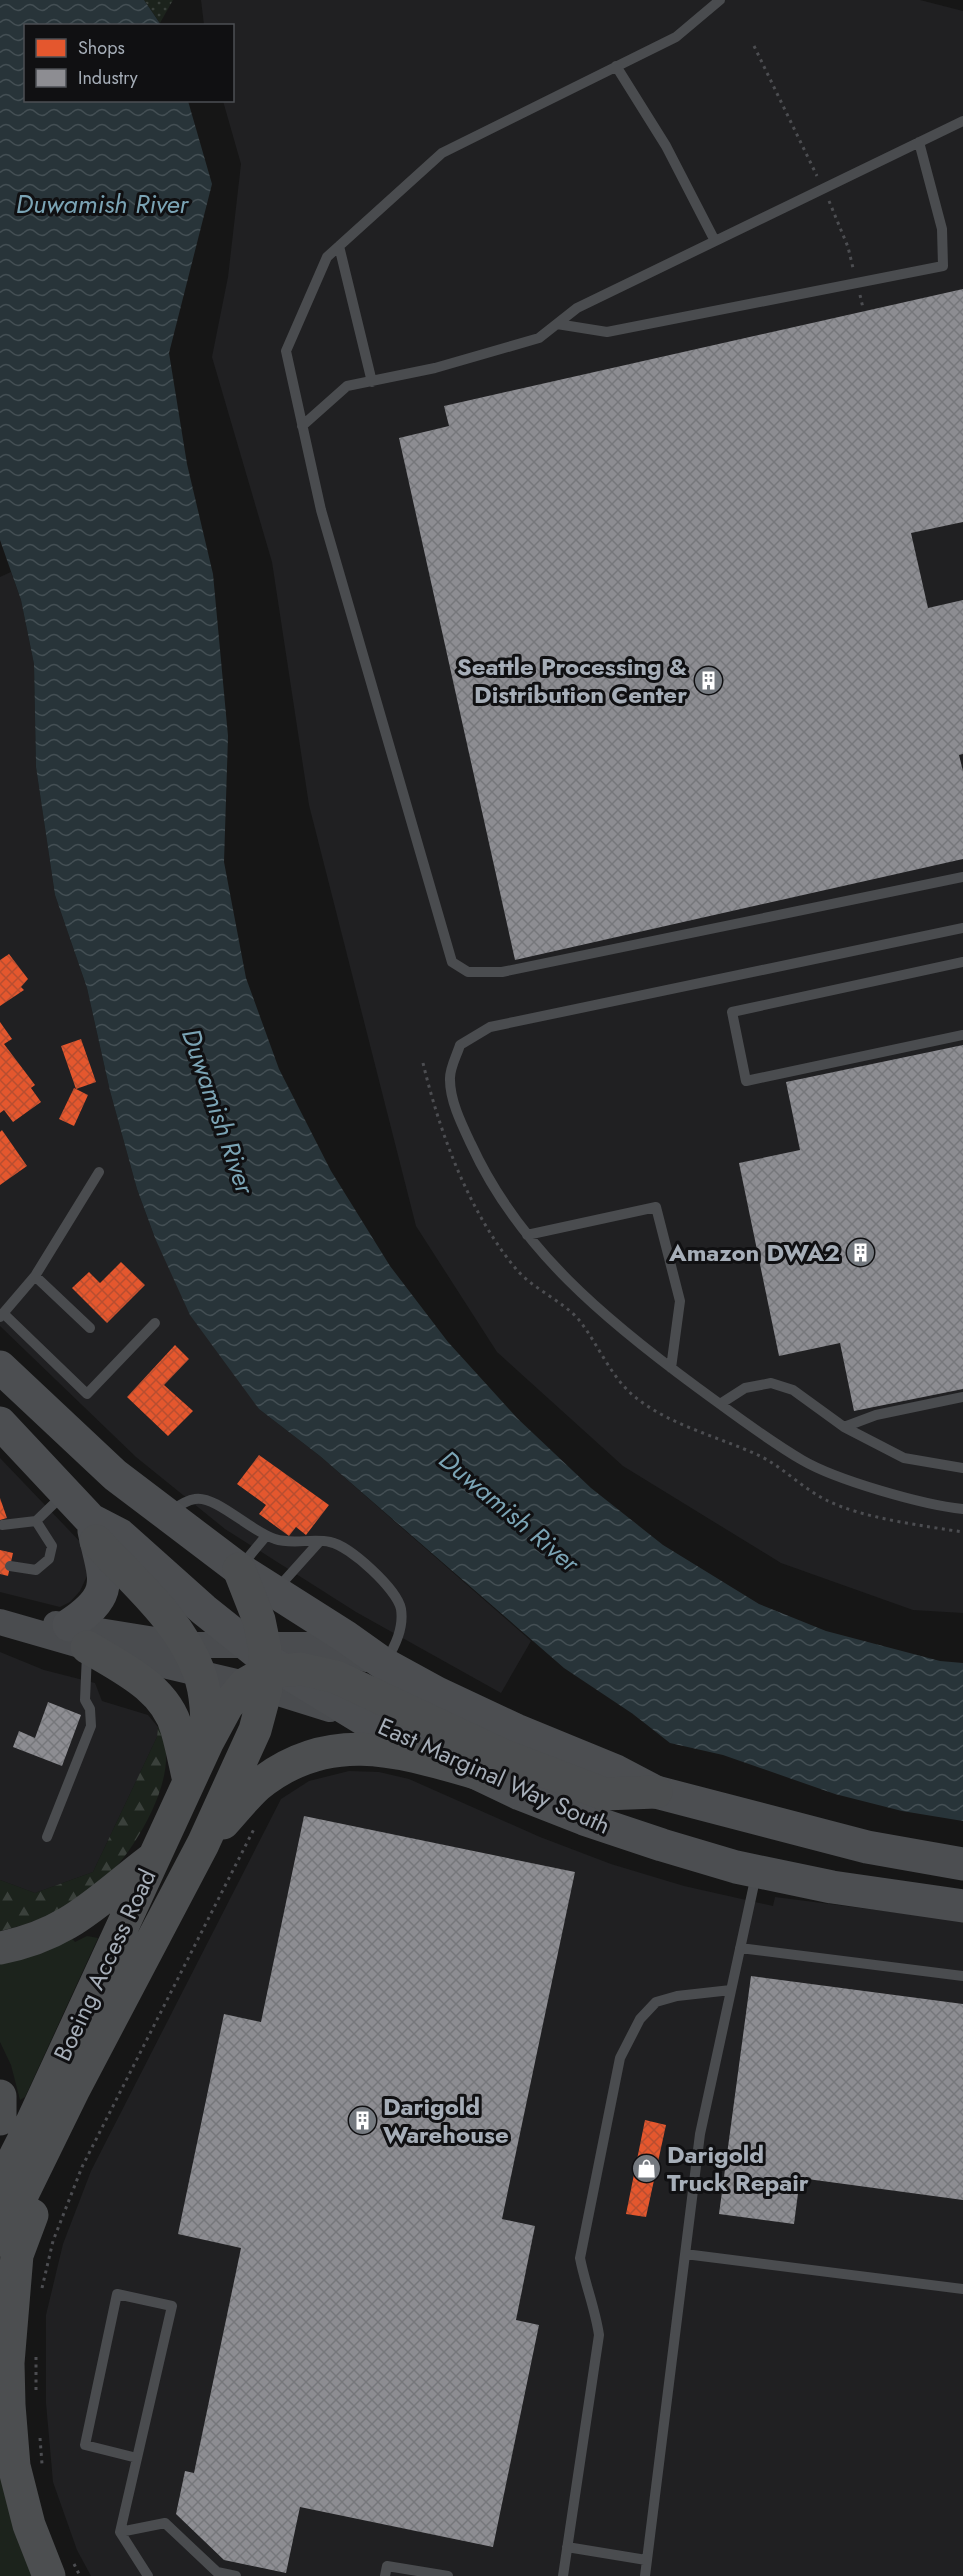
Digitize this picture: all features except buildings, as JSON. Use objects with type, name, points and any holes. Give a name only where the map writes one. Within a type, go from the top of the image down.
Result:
[{"type":"highway","points":[[94,1531],[172,1623],[193,1659],[206,1708],[207,1743]]},
{"type":"highway","points":[[203,1844],[255,1730],[262,1666],[259,1620],[239,1569]]},
{"type":"highway","points":[[78,1636],[143,1682],[165,1705],[177,1730],[189,1781]]},
{"type":"highway","points":[[262,1666],[301,1669],[336,1677],[500,1754],[604,1794],[656,1792]]},
{"type":"highway","name":"Boeing Access Road","points":[[0,2186],[28,2131],[207,1743],[224,1712],[262,1666]]},
{"type":"highway","points":[[203,1844],[256,1787],[280,1770],[322,1753],[366,1748],[404,1752],[483,1775]]},
{"type":"highway","name":"Boeing Access Road","points":[[0,2240],[74,2089],[203,1844]]},
{"type":"highway","points":[[0,1948],[25,1943],[64,1927],[155,1857]]},
{"type":"highway","points":[[61,2568],[29,2525],[14,2466],[8,2362],[17,2255],[74,2089]]},
{"type":"highway","points":[[0,2096],[0,2119]]},
{"type":"main road","points":[[0,1367],[115,1474],[165,1514],[274,1593],[346,1637],[384,1664],[516,1730],[616,1772],[656,1792],[867,1847],[963,1864]]},
{"type":"main road","points":[[0,1423],[66,1493],[94,1531],[105,1572],[103,1590],[78,1636]]},
{"type":"main road","name":"East Marginal Way South","points":[[94,1531],[120,1535],[262,1666],[364,1720],[584,1819],[757,1872],[832,1887],[963,1906]]},
{"type":"street","points":[[0,1622],[193,1659],[262,1666],[319,1645],[384,1664]]},
{"type":"street","points":[[193,1659],[262,1666]]},
{"type":"lane","points":[[720,0],[676,37],[442,153],[327,258],[286,351],[321,510],[452,962],[468,972],[502,972],[963,877]]},
{"type":"lane","points":[[616,66],[666,146],[715,241]]},
{"type":"lane","points":[[302,426],[347,386],[435,368],[539,338],[577,308],[963,121]]},
{"type":"lane","points":[[557,324],[607,332],[943,266],[942,229],[919,142]]},
{"type":"lane","points":[[339,246],[372,382]]},
{"type":"lane","points":[[963,928],[490,1027],[460,1045],[449,1079],[460,1122],[484,1173],[527,1235],[574,1288],[627,1335],[720,1404],[803,1461],[843,1478],[963,1509]]},
{"type":"lane","points":[[963,962],[732,1011],[746,1081],[963,1035]]},
{"type":"lane","points":[[99,1172],[35,1276],[2,1316],[87,1394],[155,1323]]},
{"type":"lane","points":[[527,1235],[656,1207],[680,1301],[672,1368]]},
{"type":"lane","points":[[35,1276],[90,1328]]},
{"type":"lane","points":[[720,1404],[745,1388],[771,1383],[793,1390],[844,1426],[904,1458],[963,1468]]},
{"type":"lane","points":[[844,1426],[876,1415],[963,1397]]},
{"type":"lane","points":[[1,1523],[36,1521],[66,1493]]},
{"type":"lane","points":[[165,1514],[192,1499],[202,1498],[213,1501],[251,1529],[266,1536],[277,1540],[331,1542],[356,1556],[393,1594],[401,1609],[400,1632],[384,1664]]},
{"type":"lane","points":[[10,1566],[36,1570],[49,1559],[52,1546],[36,1521]]},
{"type":"lane","points":[[239,1569],[266,1536]]},
{"type":"lane","points":[[274,1593],[320,1541]]},
{"type":"lane","points":[[47,1837],[91,1726],[90,1709],[85,1700],[78,1636]]},
{"type":"lane","points":[[645,2576],[700,2134],[757,1872]]},
{"type":"lane","points":[[740,1948],[963,1976]]},
{"type":"lane","points":[[563,2576],[600,2335],[580,2258],[620,2058],[639,2019],[656,2002],[694,1993],[731,1990]]},
{"type":"lane","points":[[685,2254],[963,2289]]},
{"type":"lane","points":[[137,2458],[85,2445],[117,2294],[172,2306],[120,2532],[148,2576]]},
{"type":"lane","points":[[120,2532],[165,2523],[217,2572],[236,2576]]},
{"type":"lane","points":[[567,2547],[646,2560]]},
{"type":"lane","points":[[384,2576],[387,2566],[448,2576]]},
{"type":"path","points":[[754,46],[823,189],[848,248],[863,308]]},
{"type":"path","points":[[41,2293],[53,2241],[82,2167],[256,1825]]},
{"type":"path","points":[[36,2348],[36,2404]]},
{"type":"path","points":[[39,2427],[43,2472]]},
{"type":"path","points":[[61,2568],[80,2576]]},
{"type":"shaded area","points":[[201,0],[920,0],[963,11],[963,1613],[913,1610],[781,1563],[623,1466],[497,1352],[416,1226],[309,805],[272,562],[212,357],[228,277],[241,164],[223,102],[234,102],[234,24],[204,24]]},
{"type":"shaded area","points":[[11,572],[21,600],[34,664],[36,767],[55,895],[87,988],[110,1091],[137,1189],[155,1238],[259,1409],[320,1456],[531,1641],[501,1693],[356,1612],[225,1529],[136,1457],[0,1326],[0,577]]},
{"type":"shaded area","points":[[0,1458],[87,1549],[87,1576],[80,1591],[70,1602],[60,1607],[0,1592]]},
{"type":"shaded area","points":[[0,1652],[44,1670],[95,1683],[102,1701],[148,1715],[158,1727],[157,1737],[93,1872],[35,1893],[0,1880]]},
{"type":"shaded area","points":[[349,1771],[379,1772],[409,1779],[540,1837],[611,1864],[684,1886],[773,1906],[775,1897],[963,1921],[963,2576],[91,2576],[77,2550],[53,2482],[46,2403],[46,2315],[63,2244],[91,2171],[281,1799],[309,1781]]},
{"type":"green space","points":[[144,0],[173,0],[160,23]]},
{"type":"green space","points":[[158,1727],[165,1746],[165,1767],[160,1791],[137,1839],[122,1860],[92,1891],[70,1904],[48,1916],[0,1931],[0,1880],[35,1893],[93,1872],[157,1737]]},
{"type":"green space","points":[[70,1936],[75,1942],[87,1936],[98,1938],[25,2097],[20,2100],[11,2065],[0,2042],[0,1959]]},
{"type":"green space","points":[[0,2465],[34,2576],[0,2576]]},
{"type":"water","name":"Duwamish River","points":[[0,0],[144,0],[160,24],[24,24],[24,102],[188,102],[212,184],[169,353],[187,464],[213,574],[228,736],[224,862],[246,978],[279,1069],[331,1171],[390,1266],[448,1342],[517,1418],[591,1488],[663,1545],[759,1604],[826,1631],[940,1661],[963,1663],[963,1821],[902,1811],[835,1794],[723,1755],[670,1743],[633,1714],[564,1668],[320,1456],[259,1409],[190,1315],[155,1238],[137,1189],[110,1091],[87,988],[55,895],[36,767],[34,664],[21,600],[0,540]]},
{"type":"place","name":"Seattle Processing & Distribution Center","points":[[708,681]]},
{"type":"place","name":"Amazon DWA2","points":[[861,1253]]},
{"type":"place","name":"Darigold Warehouse","points":[[362,2121]]},
{"type":"place","name":"Darigold Truck Repair","points":[[646,2169]]}]
